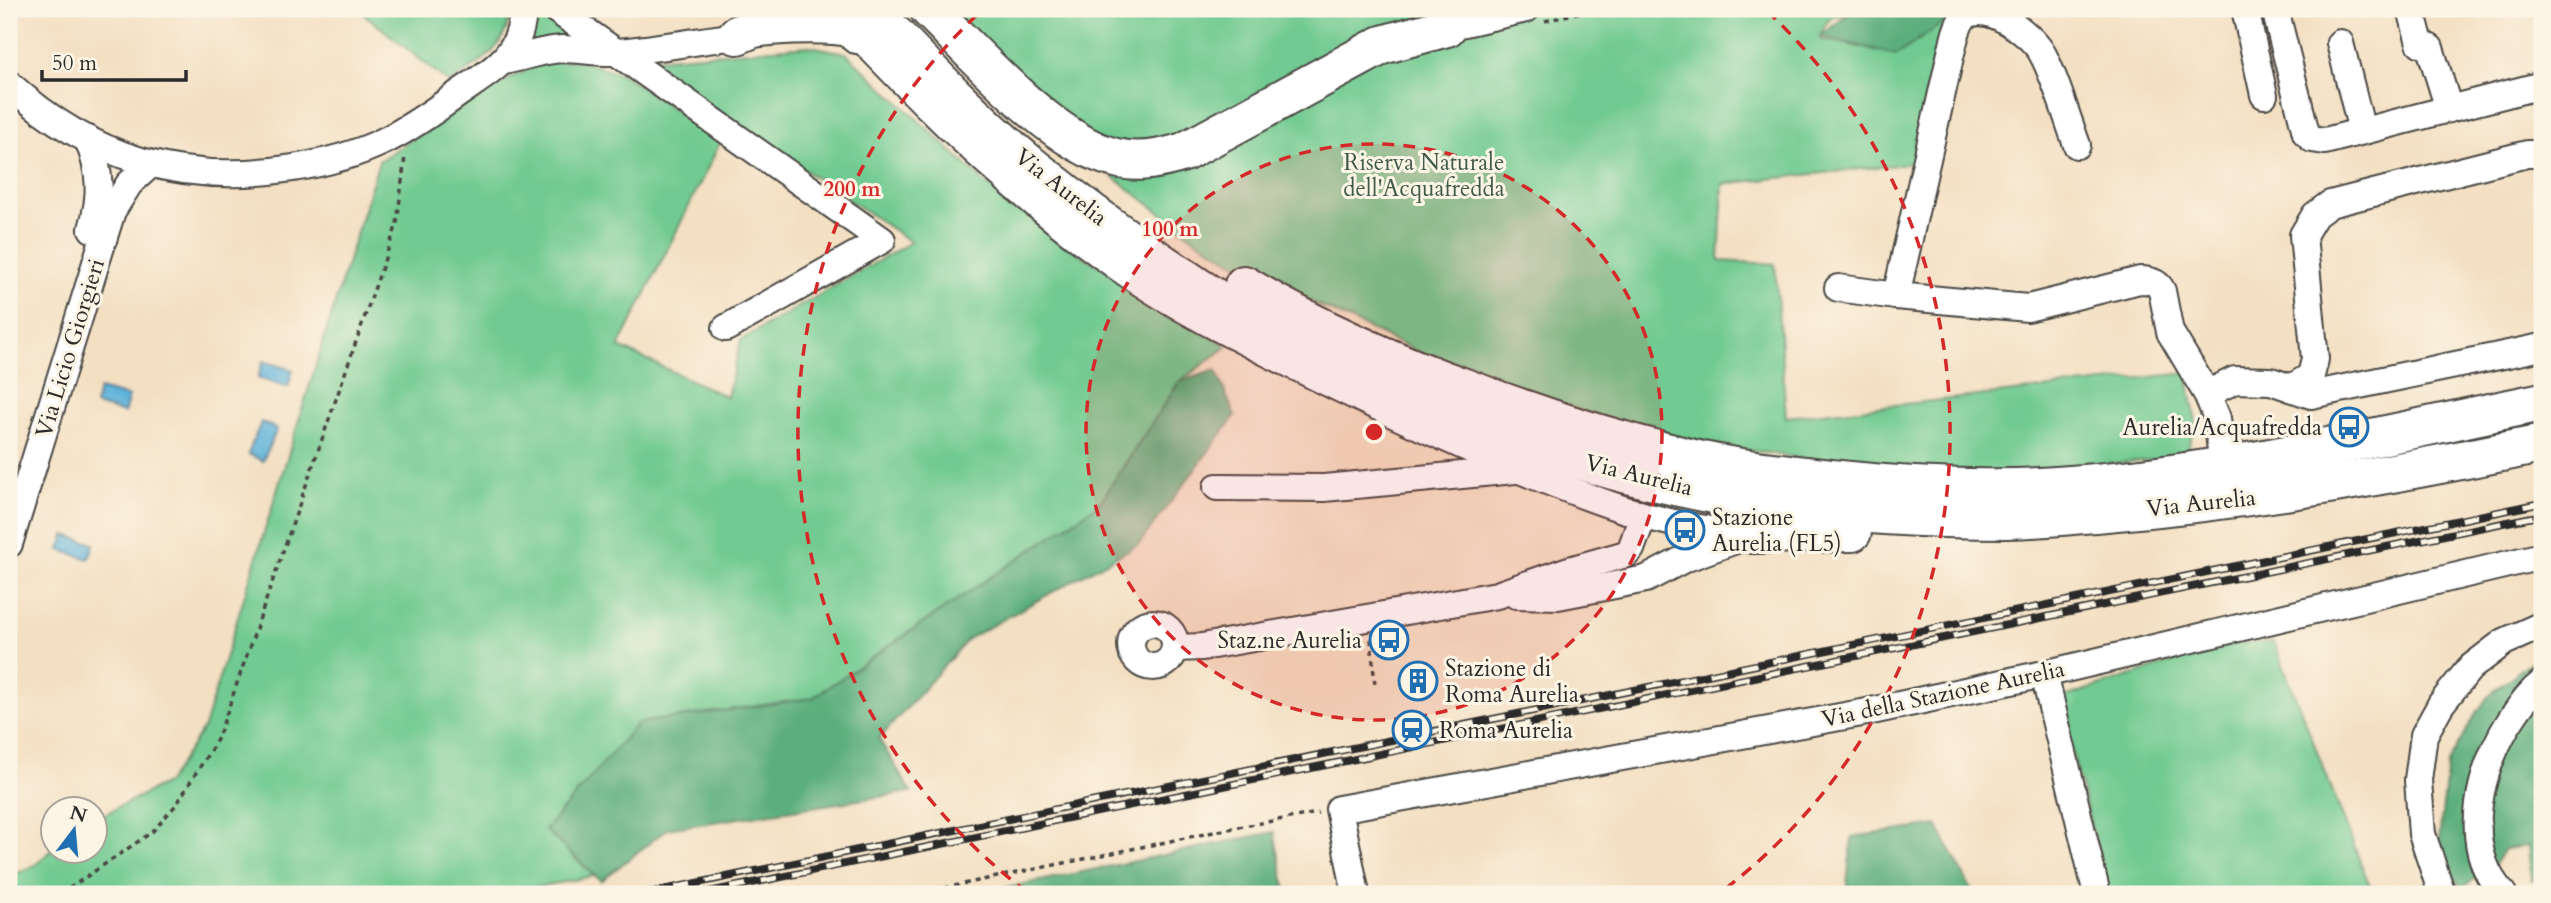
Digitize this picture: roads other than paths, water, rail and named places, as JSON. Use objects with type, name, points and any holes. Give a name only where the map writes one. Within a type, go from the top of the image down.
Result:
[{"type":"highway","points":[[737,35],[761,26],[781,9]]},
{"type":"highway","name":"Via Aurelia","points":[[903,9],[987,93],[1118,203],[1180,246],[1251,289],[1330,331],[1428,374],[1573,426],[1689,458],[1776,472],[1880,484],[2066,486],[2132,480],[2223,466],[2542,402]]},
{"type":"highway","points":[[929,9],[1017,94],[1065,134],[1091,150],[1125,160],[1155,160],[1184,152],[1382,45],[1447,27]]},
{"type":"highway","name":"Via Aurelia","points":[[855,17],[932,74],[1035,169],[1127,239],[1238,312],[1327,360],[1395,392],[1480,426],[1580,461],[1689,489],[1816,509],[2007,519],[2264,496],[2542,444]]},
{"type":"highway","points":[[1752,534],[1913,530],[2007,519]]},
{"type":"street","points":[[505,61],[517,41],[523,9]]},
{"type":"street","points":[[555,9],[882,240],[726,328]]},
{"type":"street","points":[[1447,27],[1526,9]]},
{"type":"street","points":[[1896,296],[1951,53],[1957,30],[1964,17],[1978,9],[1990,9],[2013,22],[2033,41],[2043,54],[2077,145]]},
{"type":"street","points":[[2245,9],[2264,95]]},
{"type":"street","points":[[2275,9],[2306,133],[2312,139],[2325,141],[2542,85]]},
{"type":"street","points":[[2411,9],[2420,43],[2430,48],[2449,109]]},
{"type":"street","points":[[9,85],[42,111],[88,139],[131,159],[215,175],[272,172],[349,156],[385,141],[505,61],[565,49],[614,52],[737,35],[831,31],[855,17]]},
{"type":"street","name":"Via Aurelia","points":[[855,17],[943,122],[998,174],[1059,224],[1127,274],[1214,326],[1346,393],[1518,469],[1643,516],[1696,529],[1752,534]]},
{"type":"street","points":[[2340,43],[2362,131]]},
{"type":"street","name":"Via Licio Giorgieri","points":[[88,139],[100,187],[93,249]]},
{"type":"street","points":[[2291,388],[2311,376],[2315,359],[2303,235],[2315,215],[2330,204],[2527,154],[2542,154]]},
{"type":"street","name":"Via Licio Giorgieri","points":[[9,544],[32,447],[93,249],[119,197],[128,184],[151,164]]},
{"type":"street","points":[[1838,288],[2028,308],[2140,280],[2153,281],[2162,291],[2170,332],[2207,394],[2217,418],[2223,466]]},
{"type":"street","points":[[2207,394],[2235,380],[2271,382],[2311,395],[2542,347]]},
{"type":"street","name":"Via Licio Giorgieri","points":[[9,497],[32,447]]},
{"type":"street","points":[[1217,488],[1324,488],[1518,469]]},
{"type":"street","points":[[1175,648],[1202,647],[1497,594],[1566,570],[1626,554],[1631,549],[1643,516]]},
{"type":"street","points":[[1497,594],[1558,596],[1646,579],[1684,559],[1752,534]]},
{"type":"street","name":"Via della Stazione Aurelia","points":[[1356,894],[1339,809],[1853,714],[2044,674],[2542,556]]},
{"type":"street","points":[[2442,894],[2422,834],[2418,780],[2424,734],[2441,704],[2470,668],[2504,642],[2542,625]]},
{"type":"street","points":[[2044,674],[2097,894]]},
{"type":"street","points":[[2503,894],[2484,866],[2479,834],[2479,797],[2495,745],[2531,691],[2542,683]]},
{"type":"water","points":[[263,361],[293,370],[288,387],[258,378]]},
{"type":"water","points":[[99,389],[129,397],[124,413],[95,405]]},
{"type":"water","points":[[261,422],[277,429],[263,461],[248,454]]},
{"type":"water","points":[[65,535],[94,544],[89,559],[60,550]]},
{"type":"railway","points":[[644,894],[2542,503]]},
{"type":"railway","points":[[699,894],[2542,515]]},
{"type":"place","name":"Aurelia/Acquafredda","points":[[2349,427]]},
{"type":"place","name":"Stazione Aurelia (FL5)","points":[[1685,530]]},
{"type":"place","name":"Staz.ne Aurelia","points":[[1389,640]]},
{"type":"place","name":"Stazione di Roma Aurelia","points":[[1418,681]]},
{"type":"place","name":"Roma Aurelia","points":[[1412,730]]},
{"type":"park label","name":"Riserva Naturale dell'Acquafredda","points":[[1424,175]]}]
